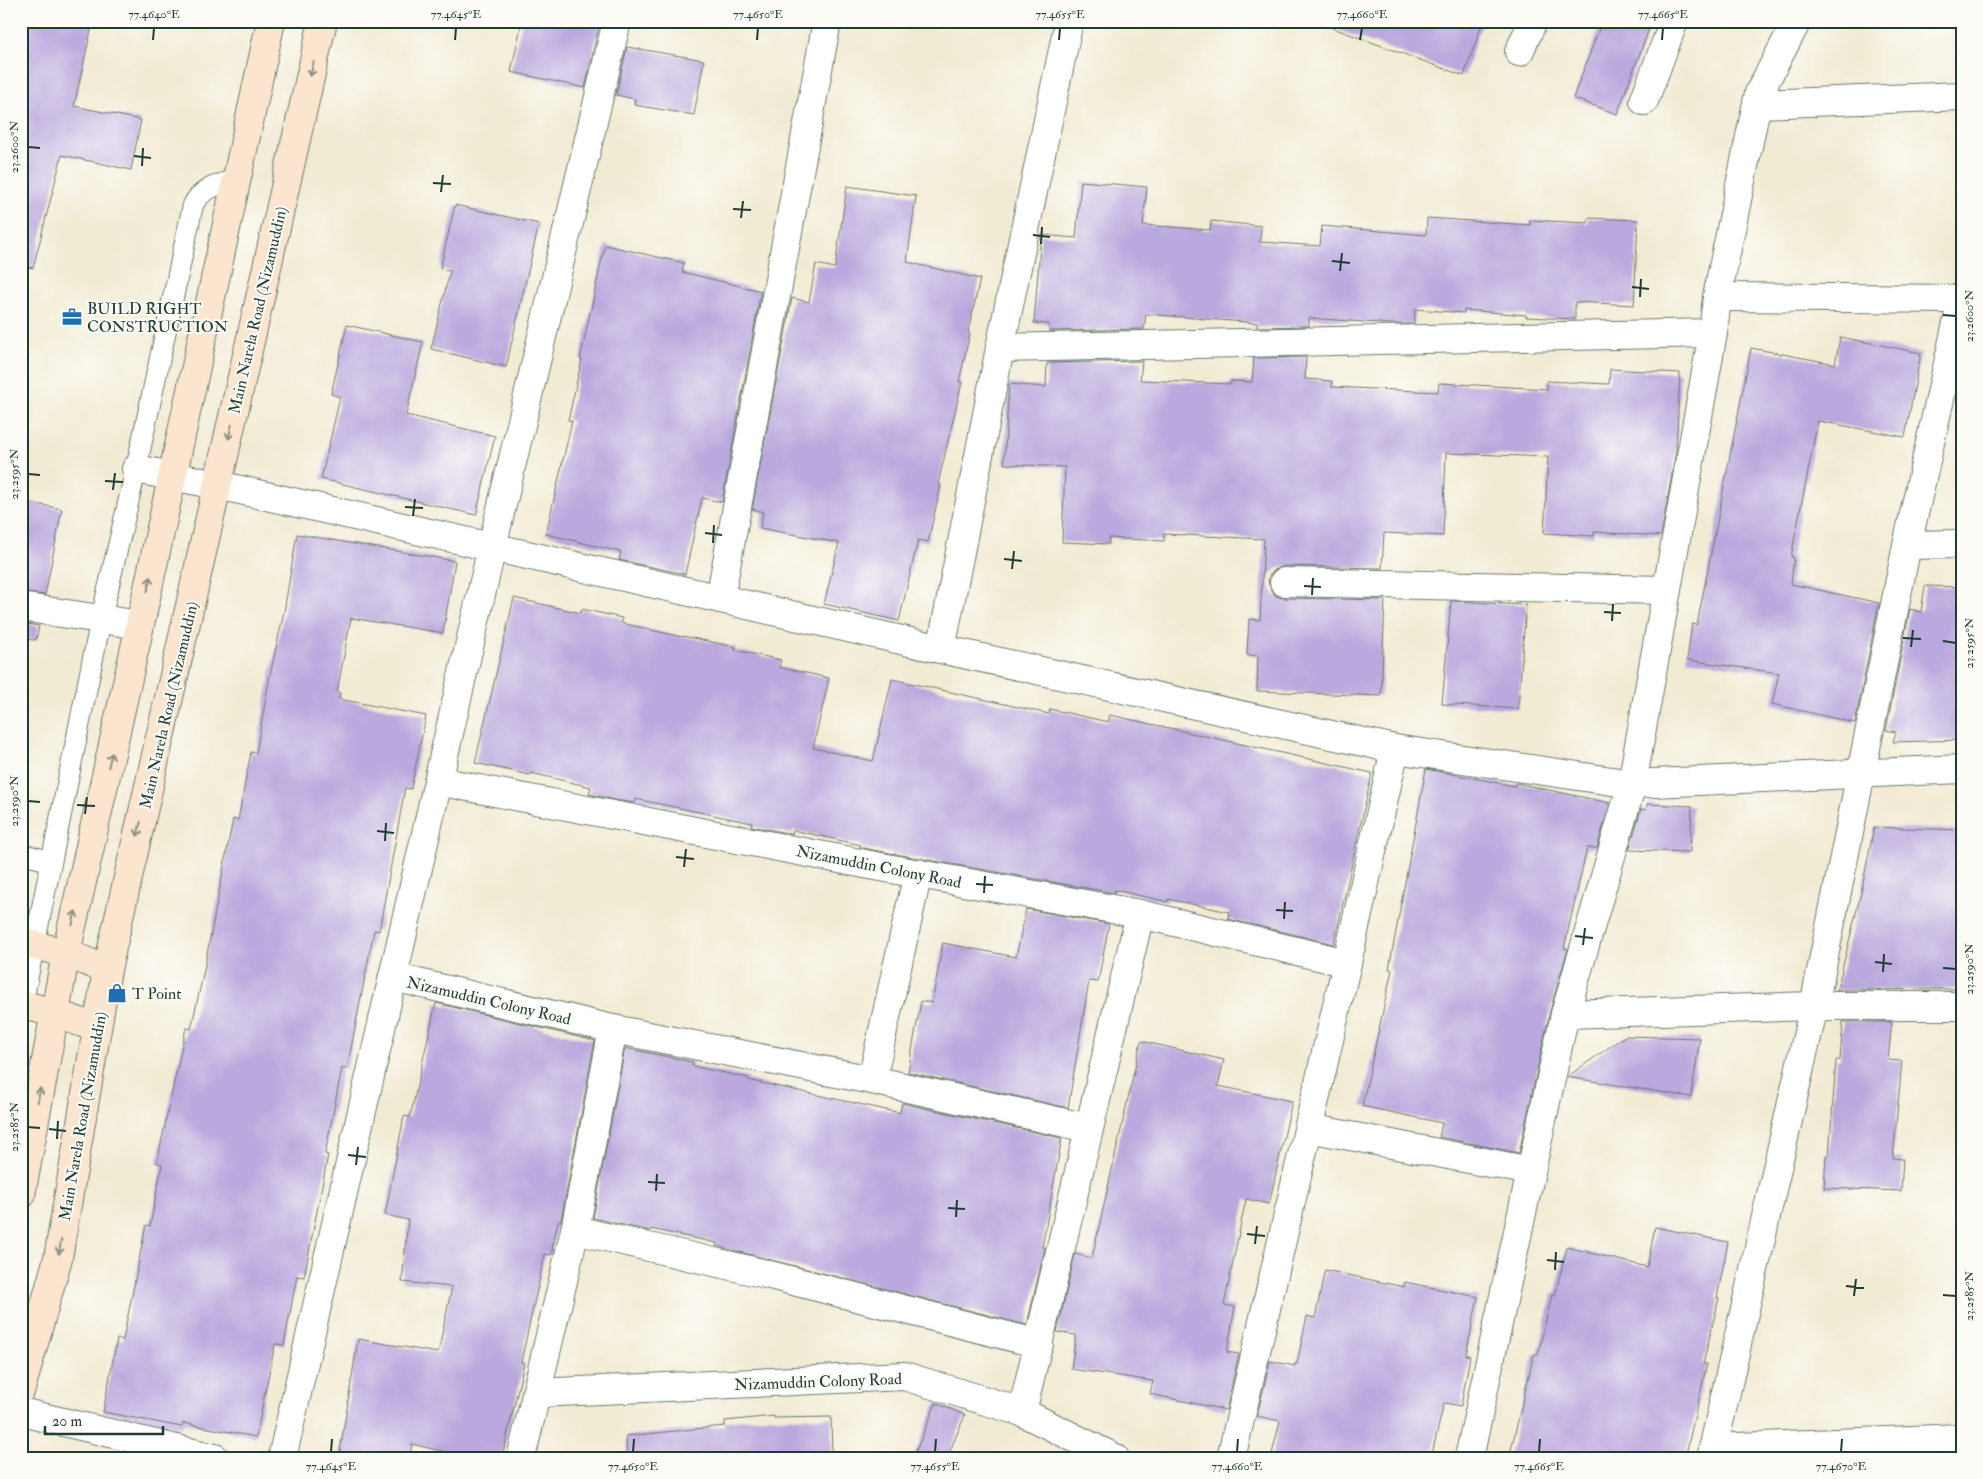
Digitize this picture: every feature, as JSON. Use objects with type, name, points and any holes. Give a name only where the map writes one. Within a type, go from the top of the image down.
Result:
[{"type":"street","points":[[21,1195],[66,953],[140,625],[271,21]]},
{"type":"street","name":"Main Narela Road (Nizamuddin)","points":[[21,1390],[58,1258],[107,970],[323,21]]},
{"type":"street","points":[[282,1458],[492,547],[617,21]]},
{"type":"street","points":[[941,649],[1000,348],[1068,21]]},
{"type":"street","points":[[1519,52],[1532,21]]},
{"type":"street","points":[[1644,101],[1674,21]]},
{"type":"street","points":[[1469,1458],[1565,1014],[1632,784],[1713,333],[1716,298],[1759,93],[1797,21]]},
{"type":"street","points":[[720,599],[822,22]]},
{"type":"street","points":[[1757,104],[1962,96]]},
{"type":"street","points":[[1716,298],[1962,300],[1908,545],[1814,1006],[1712,1453],[1962,1438]]},
{"type":"street","points":[[1000,348],[1713,333]]},
{"type":"street","points":[[136,469],[218,485],[941,649],[1395,749],[1632,784],[1962,768]]},
{"type":"street","points":[[1908,545],[1962,544]]},
{"type":"street","points":[[1284,582],[1667,590]]},
{"type":"street","points":[[21,607],[140,625]]},
{"type":"street","points":[[1231,1458],[1309,1128],[1395,749]]},
{"type":"street","name":"Nizamuddin Colony Road","points":[[438,781],[1140,914],[1347,963]]},
{"type":"street","points":[[872,1080],[918,873]]},
{"type":"street","points":[[1022,1412],[1140,914]]},
{"type":"street","points":[[28,943],[66,953],[107,970]]},
{"type":"street","name":"Nizamuddin Colony Road","points":[[393,977],[613,1029],[872,1080],[1088,1128]]},
{"type":"street","points":[[22,1005],[54,1013],[96,1028]]},
{"type":"street","points":[[1565,1014],[1814,1006],[1962,1006]]},
{"type":"street","points":[[522,1458],[575,1230],[613,1029]]},
{"type":"street","points":[[1309,1128],[1532,1171]]},
{"type":"street","points":[[575,1230],[766,1274],[1039,1344]]},
{"type":"street","name":"Nizamuddin Colony Road","points":[[536,1393],[904,1376],[1022,1412],[1115,1458]]},
{"type":"street","points":[[21,1412],[215,1458]]},
{"type":"lane","points":[[22,1005],[28,943],[51,861],[72,770],[101,620],[193,205],[196,198],[204,192],[215,186],[237,179]]},
{"type":"lane","points":[[21,854],[51,861]]},
{"type":"building","points":[[21,21],[93,21],[74,106],[141,120],[131,170],[62,155],[33,268],[21,266]]},
{"type":"building","points":[[522,21],[600,21],[585,88],[511,72]]},
{"type":"building","points":[[1323,21],[1483,21],[1464,76],[1322,24]]},
{"type":"building","points":[[1602,21],[1652,21],[1617,114],[1573,98]]},
{"type":"building","points":[[627,47],[704,60],[694,115],[634,105],[635,99],[616,95]]},
{"type":"building","points":[[1081,181],[1147,187],[1143,225],[1210,230],[1211,221],[1261,226],[1260,242],[1320,246],[1322,226],[1426,235],[1427,218],[1530,225],[1530,220],[1588,223],[1588,218],[1638,220],[1634,305],[1575,302],[1575,319],[1526,317],[1526,315],[1464,310],[1464,313],[1415,309],[1414,324],[1309,318],[1309,326],[1257,327],[1257,323],[1146,314],[1144,329],[1049,331],[1049,324],[1034,323],[1041,235],[1076,238]]},
{"type":"building","points":[[847,186],[916,196],[907,262],[980,279],[959,382],[962,382],[938,484],[941,485],[928,542],[918,540],[899,621],[824,604],[839,543],[760,528],[763,512],[752,509],[792,298],[809,302],[816,264],[835,268]]},
{"type":"building","points":[[455,205],[539,224],[506,367],[431,349],[450,271],[440,269]]},
{"type":"building","points":[[605,245],[684,263],[682,272],[761,291],[722,502],[702,498],[685,574],[619,560],[621,552],[546,534],[572,421],[568,420]]},
{"type":"building","points":[[347,325],[423,342],[406,415],[495,436],[476,515],[321,479],[340,397],[331,394]]},
{"type":"building","points":[[1840,337],[1921,353],[1905,437],[1818,421],[1791,557],[1794,557],[1791,584],[1879,603],[1855,723],[1772,704],[1779,673],[1687,660],[1692,624],[1697,625],[1751,348],[1835,364]]},
{"type":"building","points":[[1306,357],[1305,379],[1332,381],[1332,387],[1438,392],[1439,383],[1547,389],[1547,381],[1609,384],[1610,369],[1680,373],[1676,451],[1661,536],[1594,532],[1594,536],[1544,533],[1548,457],[1446,453],[1443,536],[1384,533],[1382,568],[1284,566],[1270,574],[1268,581],[1271,590],[1276,596],[1283,598],[1385,600],[1381,696],[1257,691],[1258,656],[1247,655],[1249,619],[1260,620],[1264,539],[1164,534],[1164,541],[1109,538],[1109,544],[1062,542],[1065,467],[1004,464],[1009,384],[1046,387],[1047,363],[1142,361],[1140,380],[1231,384],[1231,381],[1252,382],[1254,358]]},
{"type":"building","points":[[21,501],[62,509],[45,595],[21,592]]},
{"type":"building","points":[[297,534],[455,561],[443,633],[351,618],[337,692],[340,693],[339,699],[426,716],[411,789],[405,788],[379,931],[374,930],[347,1069],[342,1068],[325,1154],[328,1155],[304,1277],[297,1276],[284,1345],[275,1344],[256,1437],[183,1423],[182,1427],[103,1412],[117,1339],[123,1340],[146,1225],[150,1226],[162,1164],[157,1163],[186,1028],[191,1029],[203,975],[233,819],[238,820],[251,752],[256,753],[284,612]]},
{"type":"building","points":[[1925,586],[1962,587],[1962,740],[1893,742],[1896,732],[1886,730],[1910,609],[1921,612]]},
{"type":"building","points":[[514,598],[581,613],[582,609],[622,618],[621,623],[736,647],[735,650],[781,660],[779,667],[829,678],[813,748],[873,761],[892,679],[1049,714],[1050,709],[1108,722],[1110,715],[1372,773],[1334,944],[1228,919],[1229,912],[1168,899],[1168,902],[1115,890],[1114,893],[873,850],[860,847],[861,845],[793,830],[792,834],[751,826],[752,823],[636,799],[635,803],[615,800],[589,794],[591,787],[531,773],[530,775],[475,763]]},
{"type":"building","points":[[1451,601],[1526,605],[1518,709],[1442,704]]},
{"type":"building","points":[[21,623],[39,626],[36,640],[21,639]]},
{"type":"building","points":[[1426,769],[1515,786],[1516,783],[1610,803],[1597,848],[1587,848],[1564,948],[1568,949],[1550,1011],[1519,1153],[1439,1137],[1442,1123],[1362,1106],[1392,970],[1389,969]]},
{"type":"building","points":[[1647,804],[1692,806],[1690,852],[1629,850],[1641,809],[1646,810]]},
{"type":"building","points":[[1874,827],[1962,830],[1962,885],[1959,885],[1956,989],[1837,990],[1861,893]]},
{"type":"building","points":[[1026,909],[1109,924],[1098,982],[1089,981],[1068,1108],[908,1072],[921,1001],[932,1003],[943,943],[1016,957]]},
{"type":"building","points":[[436,1003],[595,1041],[561,1221],[558,1221],[551,1255],[545,1254],[521,1362],[524,1363],[502,1458],[470,1458],[412,1444],[410,1458],[339,1458],[358,1339],[438,1353],[452,1287],[402,1282],[408,1220],[385,1215],[404,1116],[410,1117]]},
{"type":"building","points":[[1843,1022],[1892,1022],[1888,1060],[1902,1061],[1893,1158],[1903,1159],[1901,1191],[1824,1188],[1826,1155],[1829,1155],[1836,1060],[1840,1060]]},
{"type":"building","points":[[1625,1036],[1700,1038],[1691,1097],[1567,1077]]},
{"type":"building","points":[[1141,1041],[1224,1060],[1218,1086],[1292,1101],[1269,1204],[1246,1199],[1224,1305],[1235,1307],[1227,1352],[1239,1354],[1226,1410],[1150,1394],[1153,1381],[1071,1369],[1076,1335],[1057,1332],[1075,1254],[1092,1258]]},
{"type":"building","points":[[625,1048],[693,1062],[692,1066],[748,1078],[748,1080],[900,1113],[902,1103],[1062,1138],[1042,1247],[1045,1248],[1027,1325],[716,1246],[717,1243],[593,1218]]},
{"type":"building","points":[[1655,1227],[1728,1242],[1717,1298],[1719,1298],[1703,1364],[1707,1364],[1685,1458],[1509,1458],[1534,1354],[1538,1355],[1552,1294],[1555,1295],[1567,1247],[1647,1267]]},
{"type":"building","points":[[1325,1270],[1404,1287],[1405,1282],[1478,1297],[1466,1355],[1470,1356],[1461,1406],[1444,1403],[1431,1458],[1271,1458],[1280,1421],[1257,1416],[1270,1361],[1295,1366],[1295,1363],[1297,1364],[1307,1316],[1315,1318]]},
{"type":"building","points":[[936,1403],[965,1415],[947,1458],[913,1458]]},
{"type":"building","points":[[774,1416],[774,1418],[831,1417],[832,1458],[627,1458],[626,1436],[725,1426],[725,1421]]},
{"type":"place","name":"BUILD RIGHT CONSTRUCTION","points":[[72,317]]},
{"type":"place","name":"T Point","points":[[117,993]]}]
